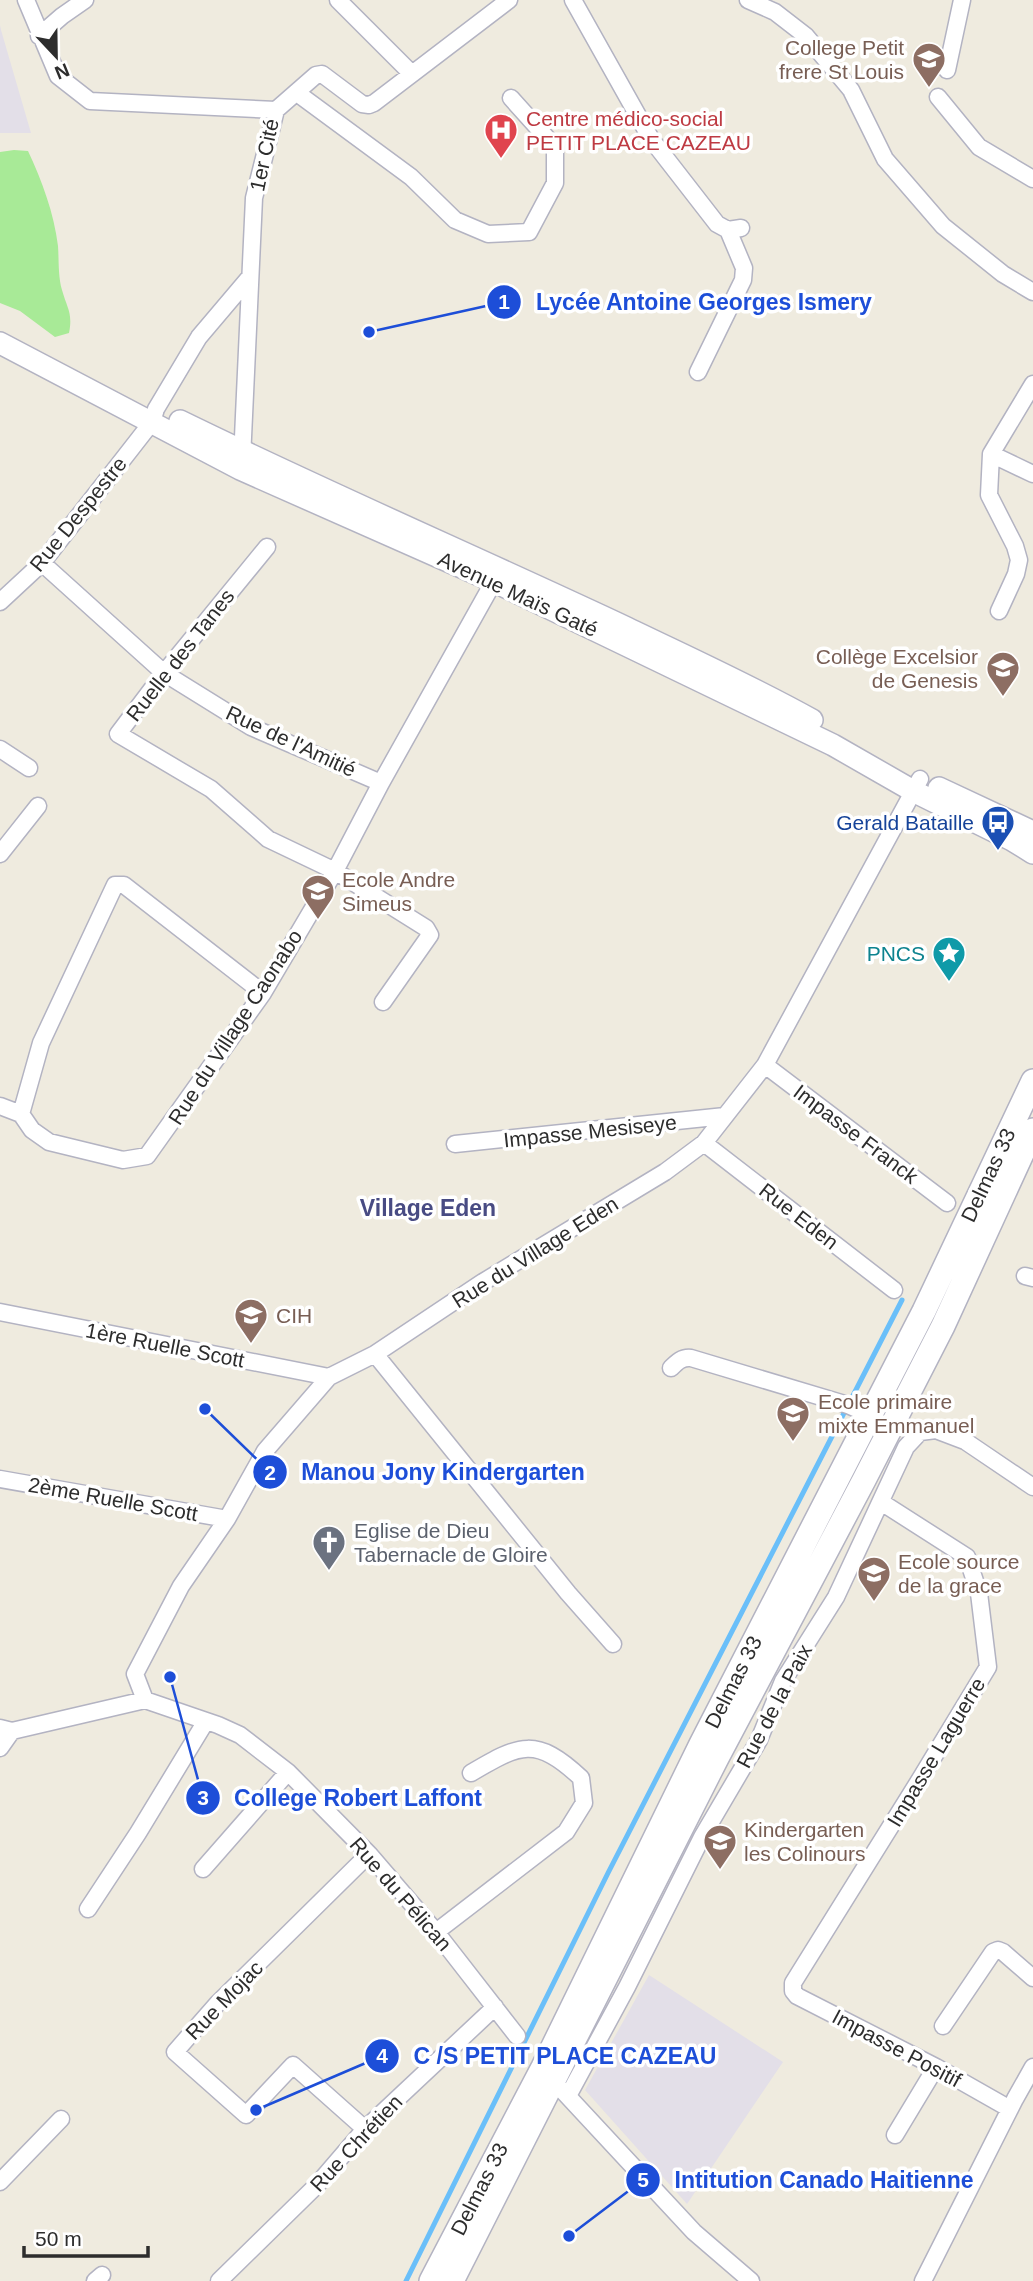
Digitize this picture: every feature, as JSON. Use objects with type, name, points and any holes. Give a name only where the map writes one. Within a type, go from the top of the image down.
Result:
[{"type":"main road","name":"Delmas 33","points":[[431,2281],[555,2081],[701,1744],[924,1311],[1033,1082]]},
{"type":"main road","name":"Delmas 33","points":[[453,2281],[717,1758],[864,1480],[1026,1163],[1033,1130]]},
{"type":"street","name":"1er Cité","points":[[26,0],[58,76],[90,101],[275,110],[254,198],[242,460]]},
{"type":"street","points":[[39,36],[85,0]]},
{"type":"street","points":[[338,0],[412,74]]},
{"type":"street","points":[[275,110],[316,75],[322,74],[362,104],[369,105],[509,0]]},
{"type":"street","points":[[573,0],[651,139],[717,224],[735,229],[744,268],[743,280],[698,372]]},
{"type":"street","points":[[748,0],[775,12],[806,36],[850,90],[885,159],[943,226],[1003,274],[1033,292]]},
{"type":"street","points":[[947,70],[962,0]]},
{"type":"street","points":[[297,93],[411,177],[455,220],[488,234],[529,232],[555,183],[555,147],[512,98]]},
{"type":"street","points":[[937,97],[979,147],[1033,179]]},
{"type":"street","name":"Rue Despestre","points":[[0,602],[42,563],[154,416],[199,337],[250,278]]},
{"type":"street","name":"Avenue Maïs Gaté","points":[[0,329],[42,348],[154,416]]},
{"type":"street","name":"Avenue Maïs Gaté","points":[[0,343],[242,460],[774,699],[1033,853]]},
{"type":"street","points":[[999,611],[1016,574],[1019,560],[1015,546],[989,495],[991,454],[1033,384]]},
{"type":"street","points":[[991,454],[1033,474]]},
{"type":"street","name":"Ruelle des Tanes","points":[[267,547],[118,734],[211,789],[268,839],[335,871],[430,931],[430,935],[383,1002]]},
{"type":"street","name":"Rue de l'Amitié","points":[[42,563],[164,673],[251,726],[381,783]]},
{"type":"street","name":"Rue du Village Caonabo","points":[[0,1106],[21,1114],[32,1130],[49,1142],[123,1160],[147,1156],[263,993],[335,871],[497,575]]},
{"type":"street","points":[[0,749],[29,768]]},
{"type":"street","name":"Avenue Maïs Gaté","points":[[917,785],[1033,832]]},
{"type":"street","name":"Rue du Village Eden","points":[[145,1700],[135,1675],[181,1586],[227,1519],[265,1451],[329,1377],[375,1354],[483,1282],[665,1172],[704,1143],[765,1065],[917,785]]},
{"type":"street","points":[[0,854],[38,806]]},
{"type":"street","points":[[21,1114],[41,1042],[118,884],[124,885],[263,993]]},
{"type":"street","name":"Impasse Franck","points":[[765,1065],[947,1203]]},
{"type":"street","name":"Impasse Mesiseye","points":[[455,1144],[725,1116]]},
{"type":"street","name":"Rue Eden","points":[[704,1143],[894,1290]]},
{"type":"street","name":"1ère Ruelle Scott","points":[[0,1312],[329,1377]]},
{"type":"street","points":[[375,1354],[568,1593],[613,1644]]},
{"type":"street","points":[[671,1368],[679,1360],[691,1358],[848,1405],[870,1415]]},
{"type":"street","name":"Rue de la Paix","points":[[555,2081],[627,1987],[702,1837],[759,1740],[783,1681],[836,1597],[906,1447],[920,1432],[936,1430],[965,1441],[1033,1488]]},
{"type":"street","name":"2ème Ruelle Scott","points":[[0,1479],[227,1519]]},
{"type":"street","name":"Impasse Laguerre","points":[[793,1983],[988,1667],[979,1593],[967,1557],[881,1503]]},
{"type":"street","points":[[0,1748],[6,1729],[145,1700]]},
{"type":"street","name":"Rue du Pélican","points":[[145,1700],[240,1735],[288,1772],[369,1854],[436,1932],[517,2036]]},
{"type":"street","points":[[88,1909],[206,1721]]},
{"type":"street","points":[[436,1932],[566,1832],[584,1803],[581,1778],[562,1760],[531,1747],[503,1754],[471,1773]]},
{"type":"street","points":[[203,1869],[288,1772]]},
{"type":"street","name":"Rue Mojac","points":[[365,2129],[292,2065],[246,2115],[175,2052],[217,2004],[369,1854]]},
{"type":"street","name":"Impasse Positif","points":[[943,2026],[993,1952],[1003,1952],[1033,1978]]},
{"type":"street","name":"Impasse Positif","points":[[793,1983],[793,1991],[797,1996],[936,2067],[1010,2109]]},
{"type":"street","name":"Rue Chrétien","points":[[219,2281],[316,2186],[365,2129],[495,2007]]},
{"type":"street","points":[[895,2134],[936,2067]]},
{"type":"street","points":[[923,2281],[1033,2067]]},
{"type":"street","points":[[555,2081],[695,2232],[751,2281]]},
{"type":"street","points":[[0,2182],[61,2119]]},
{"type":"shaded area","points":[[0,25],[1,30],[31,133],[0,133]]},
{"type":"shaded area","points":[[649,1975],[783,2062],[687,2204],[585,2090]]},
{"type":"green space","points":[[28,151],[54,221],[59,274],[70,320],[69,333],[55,337],[20,311],[0,303],[0,152]]},
{"type":"waterway","points":[[406,2281],[608,1873],[902,1300]]},
{"type":"place","name":"College Petit frere St Louis","points":[[929,89]]},
{"type":"place","name":"Centre médico-social PETIT PLACE CAZEAU","points":[[501,160]]},
{"type":"place","name":"Lycée Antoine Georges Ismery","points":[[369,332]]},
{"type":"place","name":"Collège Excelsior de Genesis","points":[[1003,698]]},
{"type":"place","name":"Gerald Bataille","points":[[998,852]]},
{"type":"place","name":"Ecole Andre Simeus","points":[[318,921]]},
{"type":"place","name":"PNCS","points":[[949,983]]},
{"type":"place","name":"CIH","points":[[251,1345]]},
{"type":"place","name":"Manou Jony Kindergarten","points":[[205,1409]]},
{"type":"place","name":"Ecole primaire mixte Emmanuel","points":[[793,1443]]},
{"type":"place","name":"Eglise de Dieu Tabernacle de Gloire","points":[[329,1572]]},
{"type":"place","name":"Ecole source de la grace","points":[[874,1603]]},
{"type":"place","name":"College Robert Laffont","points":[[170,1677]]},
{"type":"place","name":"Kindergarten les Colinours","points":[[720,1871]]},
{"type":"place","name":"C /S PETIT PLACE CAZEAU","points":[[256,2110]]},
{"type":"place","name":"Intitution Canado Haitienne","points":[[569,2236]]},
{"type":"district","name":"Village Eden","points":[[428,1208]]}]
